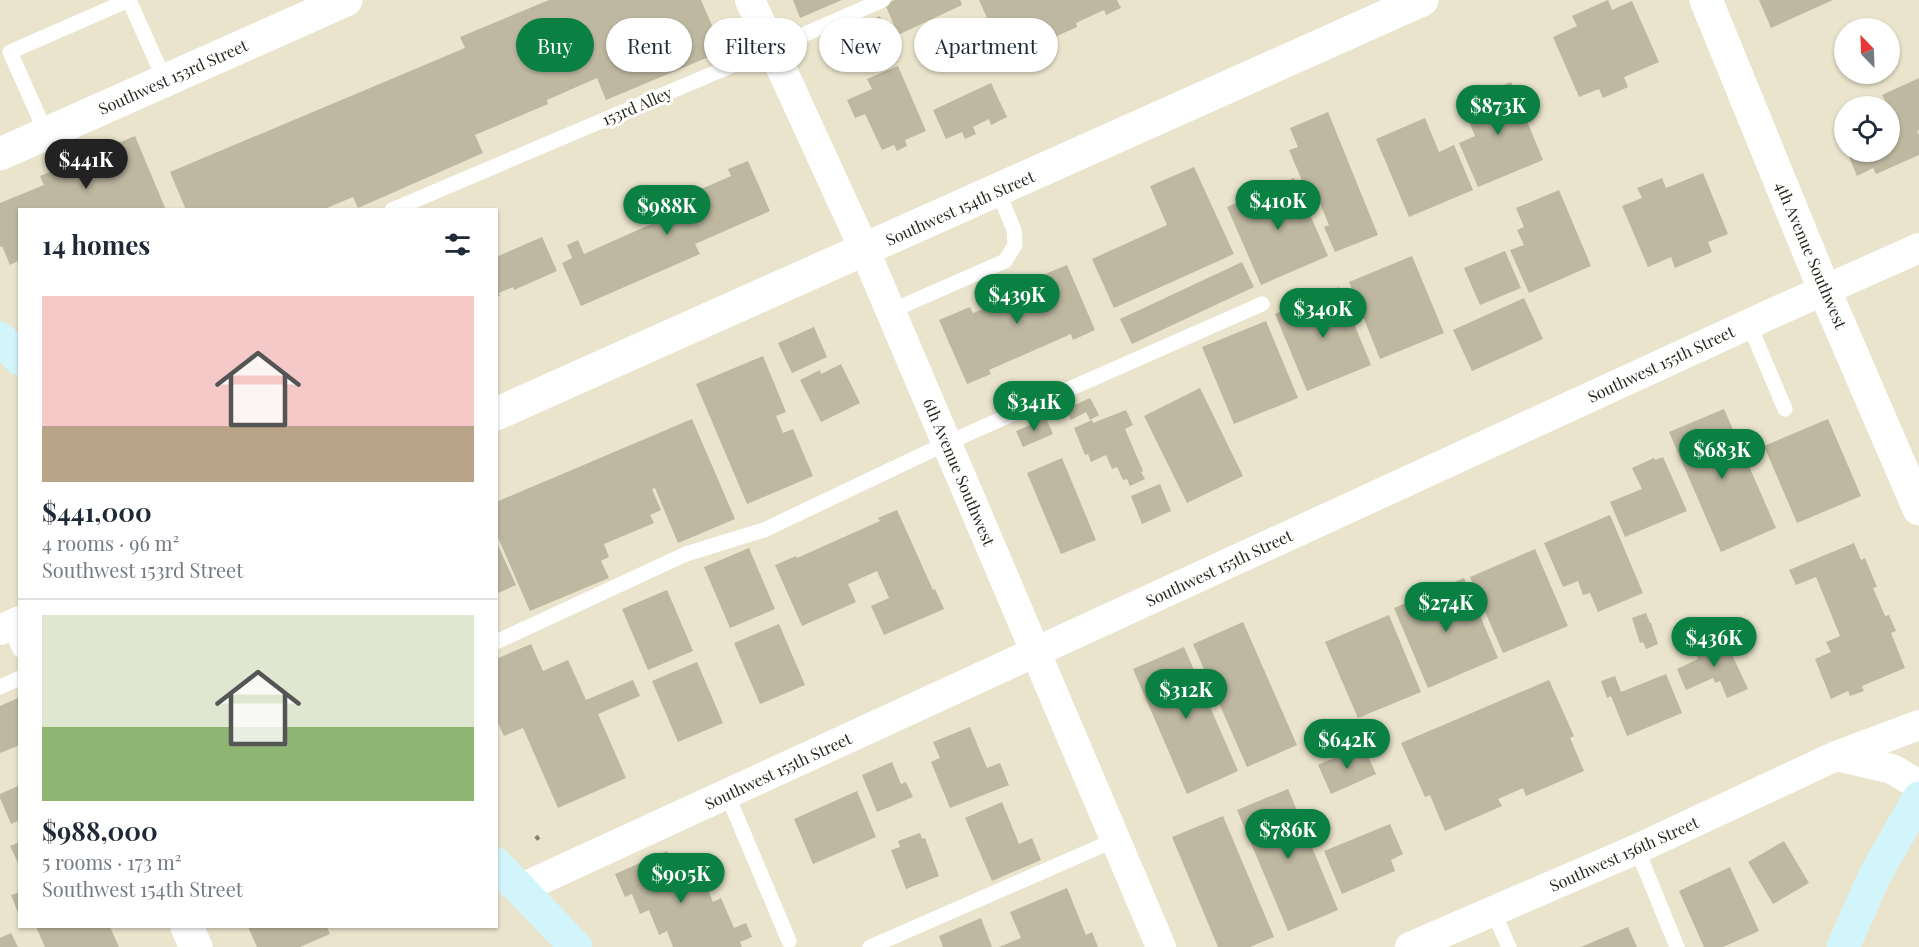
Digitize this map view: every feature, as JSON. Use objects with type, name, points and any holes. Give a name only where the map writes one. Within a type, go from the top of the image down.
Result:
[{"type":"main road","points":[[0,338],[18,357]]},
{"type":"main road","points":[[1843,947],[1875,875],[1919,798]]},
{"type":"main road","points":[[498,866],[576,947]]},
{"type":"street","name":"Southwest 153rd Street","points":[[0,154],[346,0]]},
{"type":"street","name":"6th Avenue Southwest","points":[[750,0],[758,18]]},
{"type":"street","name":"Southwest 154th Street","points":[[498,413],[1422,0]]},
{"type":"street","name":"4th Avenue Southwest","points":[[1706,0],[1824,289],[1919,508]]},
{"type":"street","name":"6th Avenue Southwest","points":[[782,72],[865,251],[1161,947]]},
{"type":"street","name":"Southwest 155th Street","points":[[520,889],[1824,289],[1919,248]]},
{"type":"street","name":"Southwest 156th Street","points":[[1410,947],[1637,849],[1836,756],[1919,725]]},
{"type":"street","points":[[1836,756],[1892,769],[1919,785]]},
{"type":"street","points":[[187,928],[196,947]]},
{"type":"lane","points":[[46,133],[10,52],[129,0],[165,81]]},
{"type":"lane","name":"153rd Alley","points":[[807,33],[882,0]]},
{"type":"lane","name":"153rd Alley","points":[[397,208],[717,72]]},
{"type":"lane","points":[[891,311],[1005,261],[1015,245],[1014,230],[998,191]]},
{"type":"lane","points":[[498,641],[686,554],[764,530],[947,443],[1262,304]]},
{"type":"lane","points":[[1749,324],[1785,409]]},
{"type":"lane","points":[[0,687],[18,679]]},
{"type":"lane","points":[[727,794],[789,941]]},
{"type":"lane","points":[[870,947],[1115,840]]},
{"type":"lane","points":[[1637,849],[1677,947]]},
{"type":"lane","points":[[1493,911],[1509,947]]},
{"type":"building","points":[[549,0],[701,0],[709,18],[704,18],[704,59],[692,64],[692,18],[606,18],[606,72],[673,72],[606,100],[597,78],[547,100],[548,104],[475,135],[483,153],[358,208],[353,197],[327,208],[185,208],[170,172],[465,48],[460,37]]},
{"type":"building","points":[[793,0],[842,0],[800,18]]},
{"type":"building","points":[[895,0],[960,0],[962,5],[934,18],[914,18],[914,28],[902,33],[902,18],[891,18],[885,4]]},
{"type":"building","points":[[979,0],[1117,0],[1121,8],[1106,15],[1104,10],[1076,23],[1077,27],[1058,36],[1058,18],[987,18]]},
{"type":"building","points":[[1608,0],[1612,10],[1632,1],[1659,62],[1624,77],[1628,87],[1603,98],[1599,89],[1579,97],[1553,37],[1577,26],[1572,16]]},
{"type":"building","points":[[1759,0],[1833,0],[1771,28]]},
{"type":"building","points":[[884,72],[901,72],[926,131],[905,140],[907,146],[897,151],[894,145],[882,150],[865,114],[855,118],[847,100],[872,89],[867,79]]},
{"type":"building","points":[[1919,78],[1919,130],[1917,131],[1919,155],[1876,174],[1873,168],[1857,176],[1851,162],[1900,162],[1900,96],[1882,95]]},
{"type":"building","points":[[1511,82],[1543,160],[1478,187],[1459,143],[1475,136],[1461,102]]},
{"type":"building","points":[[991,83],[1007,117],[991,125],[989,119],[973,127],[976,134],[965,139],[962,132],[946,139],[933,110]]},
{"type":"building","points":[[1328,112],[1378,235],[1335,252],[1324,227],[1329,225],[1316,194],[1309,197],[1289,150],[1298,147],[1290,128]]},
{"type":"building","points":[[1425,118],[1439,152],[1454,145],[1473,190],[1409,217],[1376,139]]},
{"type":"building","points":[[135,136],[165,208],[18,208],[18,261],[10,265],[2,246],[0,247],[0,203],[44,185],[40,176]]},
{"type":"building","points":[[748,161],[770,211],[695,244],[700,254],[581,306],[562,263],[572,258],[567,245],[578,240],[584,254],[667,217],[662,206],[731,176],[728,169]]},
{"type":"building","points":[[1194,167],[1234,254],[1114,308],[1092,259],[1167,225],[1150,186]]},
{"type":"building","points":[[1703,173],[1728,234],[1708,242],[1712,252],[1675,268],[1671,257],[1648,267],[1622,206],[1642,198],[1637,188],[1662,178],[1666,188]]},
{"type":"building","points":[[1294,178],[1328,256],[1261,285],[1227,207]]},
{"type":"building","points":[[1559,190],[1591,266],[1529,293],[1510,250],[1524,245],[1517,230],[1524,227],[1516,208]]},
{"type":"building","points":[[542,237],[557,271],[514,290],[513,287],[499,293],[498,296],[498,256]]},
{"type":"building","points":[[1505,251],[1521,288],[1480,305],[1464,268]]},
{"type":"building","points":[[1412,256],[1444,333],[1380,359],[1349,282]]},
{"type":"building","points":[[1242,262],[1254,287],[1132,344],[1120,319]]},
{"type":"building","points":[[1067,265],[1095,330],[1073,340],[1071,334],[989,370],[991,374],[967,384],[939,320],[970,307],[973,313],[1038,285],[1035,278]]},
{"type":"building","points":[[1339,287],[1371,365],[1307,391],[1275,314]]},
{"type":"building","points":[[1524,298],[1543,339],[1472,371],[1453,330]]},
{"type":"building","points":[[1266,321],[1298,398],[1234,424],[1202,347]]},
{"type":"building","points":[[814,327],[827,357],[792,373],[778,343]]},
{"type":"building","points":[[763,356],[786,412],[776,416],[783,433],[793,429],[813,476],[747,504],[696,384]]},
{"type":"building","points":[[841,364],[860,403],[821,422],[800,380],[820,370],[821,374]]},
{"type":"building","points":[[1200,388],[1243,476],[1187,503],[1144,416]]},
{"type":"building","points":[[1090,398],[1099,415],[1090,420],[1086,412],[1071,420],[1066,409]]},
{"type":"building","points":[[1724,409],[1776,528],[1721,552],[1669,432]]},
{"type":"building","points":[[1126,410],[1133,425],[1125,429],[1145,479],[1130,486],[1127,479],[1123,480],[1117,467],[1112,469],[1106,455],[1091,462],[1088,454],[1085,455],[1074,428]]},
{"type":"building","points":[[1046,418],[1053,434],[1023,447],[1016,431]]},
{"type":"building","points":[[692,419],[735,519],[678,543],[655,488],[652,489],[661,510],[650,515],[654,523],[604,544],[609,557],[601,561],[609,578],[530,611],[498,538],[498,501]]},
{"type":"building","points":[[1828,419],[1861,496],[1797,523],[1764,446]]},
{"type":"building","points":[[1663,457],[1687,511],[1625,537],[1610,502],[1642,489],[1632,468],[1654,458],[1655,460]]},
{"type":"building","points":[[1062,458],[1096,540],[1061,554],[1027,473]]},
{"type":"building","points":[[1160,484],[1171,511],[1142,524],[1131,496]]},
{"type":"building","points":[[897,510],[944,609],[884,635],[871,606],[889,598],[877,571],[848,584],[856,602],[802,626],[775,565],[796,556],[797,558],[880,521],[878,518]]},
{"type":"building","points":[[1610,515],[1643,593],[1598,612],[1590,593],[1583,595],[1578,581],[1563,587],[1544,543]]},
{"type":"building","points":[[1854,543],[1861,560],[1865,558],[1877,587],[1873,588],[1885,616],[1889,615],[1896,631],[1891,633],[1905,668],[1862,686],[1864,691],[1850,696],[1848,691],[1831,699],[1815,659],[1831,652],[1826,642],[1840,636],[1816,577],[1796,585],[1789,570]]},
{"type":"building","points":[[498,545],[516,585],[498,593]]},
{"type":"building","points":[[749,548],[775,609],[730,628],[704,567]]},
{"type":"building","points":[[1535,549],[1568,626],[1503,653],[1470,577]]},
{"type":"building","points":[[1464,578],[1498,658],[1428,688],[1394,608]]},
{"type":"building","points":[[667,590],[693,651],[648,670],[622,609]]},
{"type":"building","points":[[1646,613],[1658,644],[1646,649],[1643,642],[1640,643],[1632,618]]},
{"type":"building","points":[[1389,615],[1421,692],[1358,718],[1325,642]]},
{"type":"building","points":[[1243,622],[1297,745],[1247,767],[1193,644]]},
{"type":"building","points":[[779,624],[805,685],[760,704],[734,643]]},
{"type":"building","points":[[1723,635],[1748,689],[1727,698],[1720,681],[1715,683],[1713,678],[1686,690],[1677,669],[1698,659],[1693,649]]},
{"type":"building","points":[[531,644],[543,671],[568,660],[586,700],[633,680],[640,696],[598,714],[626,778],[558,808],[523,728],[504,736],[498,723],[498,658]]},
{"type":"building","points":[[1184,647],[1238,771],[1187,794],[1133,669]]},
{"type":"building","points":[[697,662],[723,723],[678,742],[652,681]]},
{"type":"building","points":[[1666,674],[1682,713],[1627,736],[1611,696],[1607,698],[1601,681],[1615,676],[1621,692]]},
{"type":"building","points":[[1549,680],[1574,736],[1570,738],[1584,771],[1526,796],[1523,788],[1498,799],[1502,806],[1445,831],[1430,795],[1425,797],[1401,743]]},
{"type":"building","points":[[18,698],[18,746],[0,753],[0,706]]},
{"type":"building","points":[[970,727],[987,768],[1000,763],[1009,785],[950,808],[931,762],[940,758],[933,742]]},
{"type":"building","points":[[1363,745],[1376,774],[1331,794],[1318,765]]},
{"type":"building","points":[[892,762],[901,784],[906,782],[913,797],[877,812],[862,775]]},
{"type":"building","points":[[18,786],[18,821],[11,824],[0,794]]},
{"type":"building","points":[[1288,789],[1338,910],[1288,931],[1237,810]]},
{"type":"building","points":[[857,791],[876,837],[813,864],[794,819]]},
{"type":"building","points":[[1002,802],[1019,844],[1032,838],[1041,860],[992,881],[965,818]]},
{"type":"building","points":[[1223,816],[1274,937],[1250,947],[1218,947],[1172,837]]},
{"type":"building","points":[[1390,824],[1403,854],[1391,860],[1395,871],[1342,894],[1324,851]]},
{"type":"building","points":[[920,833],[922,839],[925,838],[939,876],[906,889],[891,850],[900,847],[898,841]]},
{"type":"building","points":[[1784,841],[1809,883],[1773,904],[1748,862]]},
{"type":"building","points":[[18,843],[18,863],[10,846]]},
{"type":"building","points":[[667,851],[674,867],[698,857],[704,871],[694,875],[697,883],[704,880],[713,902],[721,898],[734,928],[746,923],[752,937],[740,942],[742,947],[673,947],[667,931],[659,935],[649,910],[640,914],[632,894],[625,897],[615,874]]},
{"type":"building","points":[[1730,867],[1759,931],[1723,947],[1704,947],[1679,891]]},
{"type":"building","points":[[1067,888],[1086,935],[1092,932],[1098,947],[999,947],[1021,938],[1010,912]]},
{"type":"building","points":[[18,893],[18,912],[11,895]]},
{"type":"building","points":[[981,918],[992,947],[943,947],[939,936]]},
{"type":"building","points":[[1628,927],[1637,947],[1581,947]]},
{"type":"building","points":[[36,928],[110,928],[119,947],[45,947]]},
{"type":"building","points":[[248,928],[327,928],[330,934],[300,947],[257,947]]},
{"type":"building","points":[[11,933],[18,947],[0,947],[0,938]]}]
